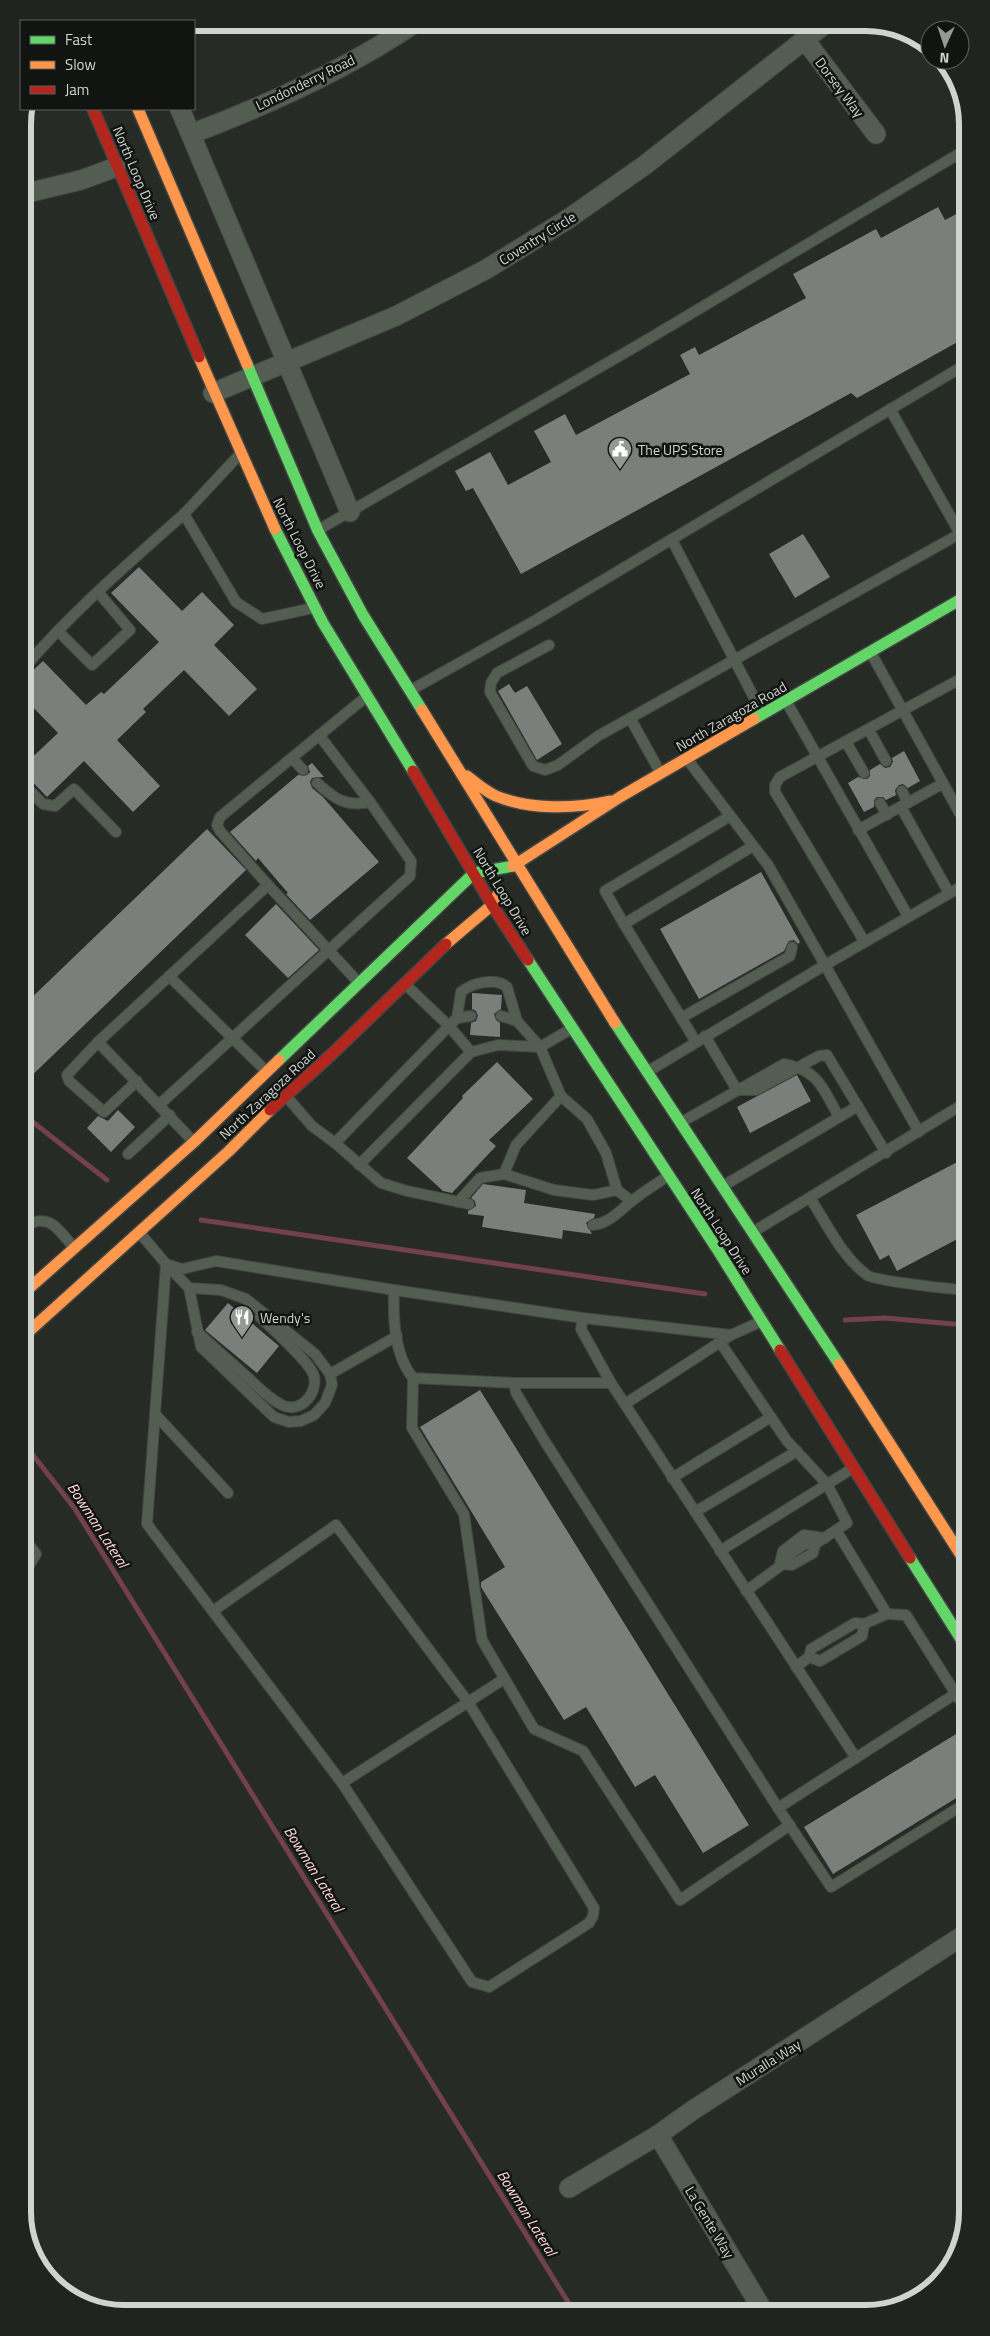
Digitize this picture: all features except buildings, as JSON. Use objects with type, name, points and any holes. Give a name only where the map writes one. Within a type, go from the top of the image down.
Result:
[{"type":"main road","name":"North Loop Drive","points":[[93,110],[116,167],[185,322],[240,454],[268,516],[316,607],[492,905],[668,1176],[723,1250],[762,1321],[959,1636]]},
{"type":"main road","name":"North Loop Drive","points":[[138,110],[318,531],[363,615],[646,1073],[722,1187],[748,1235],[959,1552]]},
{"type":"main road","name":"North Zaragoza Road","points":[[31,1287],[194,1142],[474,873],[517,865],[620,797],[959,601]]},
{"type":"main road","points":[[460,771],[494,795],[525,805],[603,803],[620,797]]},
{"type":"main road","name":"North Zaragoza Road","points":[[31,1329],[229,1151],[285,1095],[332,1054],[434,954],[492,905],[517,865]]},
{"type":"main road","points":[[193,1161],[194,1142]]},
{"type":"main road","points":[[58,1305],[66,1283],[184,1178]]},
{"type":"street","name":"Londonderry Road","points":[[191,134],[331,71],[403,31]]},
{"type":"street","name":"Coventry Circle","points":[[213,393],[396,316],[486,270],[568,219],[645,165],[816,31]]},
{"type":"street","name":"Dorsey Way","points":[[805,40],[876,134]]},
{"type":"street","points":[[180,110],[288,361],[350,512]]},
{"type":"street","points":[[31,192],[81,180],[116,167]]},
{"type":"street","name":"Muralla Way","points":[[569,2188],[658,2134],[692,2110],[959,1938]]},
{"type":"street","name":"La Gente Way","points":[[658,2134],[760,2305]]},
{"type":"lane","points":[[318,531],[640,344],[959,154]]},
{"type":"lane","points":[[410,690],[536,620],[959,368]]},
{"type":"lane","points":[[890,410],[959,530]]},
{"type":"lane","points":[[31,660],[98,592],[184,514],[240,454]]},
{"type":"lane","points":[[184,514],[236,602],[262,619],[316,607]]},
{"type":"lane","points":[[550,645],[497,673],[491,683],[490,692],[533,766],[545,770],[558,765],[598,736],[959,537]]},
{"type":"lane","points":[[672,540],[763,714]]},
{"type":"lane","points":[[58,631],[92,665],[130,630],[98,592]]},
{"type":"lane","points":[[870,652],[959,813]]},
{"type":"lane","points":[[864,941],[775,792],[775,784],[780,777],[869,730],[959,679]]},
{"type":"lane","points":[[360,984],[268,885],[217,825],[220,818],[368,695]]},
{"type":"lane","points":[[786,701],[908,916]]},
{"type":"lane","points":[[630,718],[661,773]]},
{"type":"lane","points":[[869,730],[886,761]]},
{"type":"lane","points":[[160,1104],[410,876],[412,870],[411,861],[370,802],[319,735]]},
{"type":"lane","points":[[846,742],[864,774]]},
{"type":"lane","points":[[292,758],[304,770]]},
{"type":"lane","points":[[687,759],[768,865],[919,1132]]},
{"type":"lane","points":[[317,783],[343,803],[359,804],[370,802]]},
{"type":"lane","points":[[858,830],[942,784]]},
{"type":"lane","points":[[31,792],[43,804],[55,806],[74,789],[116,832]]},
{"type":"lane","points":[[902,792],[905,805],[949,893]]},
{"type":"lane","points":[[880,803],[887,815]]},
{"type":"lane","points":[[730,816],[604,891],[682,1018],[700,1039],[737,1090]]},
{"type":"lane","points":[[624,924],[753,846]]},
{"type":"lane","points":[[137,1081],[104,1112],[69,1081],[67,1075],[98,1042],[268,885]]},
{"type":"lane","points":[[646,1073],[864,941],[959,887]]},
{"type":"lane","points":[[795,933],[799,920]]},
{"type":"lane","points":[[682,1018],[790,956],[792,947]]},
{"type":"lane","points":[[169,976],[266,1071]]},
{"type":"lane","points":[[458,1018],[461,992],[474,984],[496,982],[502,983],[507,987],[516,1021],[540,1047],[561,1096],[587,1119],[606,1153],[617,1190],[631,1201]]},
{"type":"lane","points":[[404,984],[449,1026],[471,1052]]},
{"type":"lane","points":[[335,1143],[449,1026],[458,1018],[471,1016]]},
{"type":"lane","points":[[501,1016],[516,1021]]},
{"type":"lane","points":[[359,1165],[471,1052],[498,1045],[540,1047],[572,1028]]},
{"type":"lane","points":[[98,1042],[160,1104],[194,1142]]},
{"type":"lane","points":[[680,1123],[737,1090],[756,1090],[819,1056],[827,1054],[886,1153]]},
{"type":"lane","points":[[800,1066],[818,1079],[839,1118]]},
{"type":"lane","points":[[285,1095],[312,1126],[335,1143],[381,1183],[469,1204]]},
{"type":"lane","points":[[504,1174],[516,1145],[561,1096]]},
{"type":"lane","points":[[722,1187],[858,1106]]},
{"type":"lane","points":[[748,1235],[886,1153],[959,1107]]},
{"type":"lane","points":[[128,1154],[170,1115]]},
{"type":"lane","points":[[458,1202],[480,1178],[504,1174],[554,1190],[593,1194],[617,1190]]},
{"type":"lane","points":[[593,1225],[602,1224],[631,1201],[668,1176]]},
{"type":"lane","points":[[810,1198],[847,1256],[868,1276],[959,1289]]},
{"type":"lane","points":[[31,1224],[41,1220],[50,1222],[74,1249]]},
{"type":"lane","points":[[139,1232],[189,1288],[201,1347],[274,1416],[290,1422],[301,1422],[314,1415],[325,1403],[332,1385],[330,1374],[316,1354],[246,1299],[222,1290],[189,1288]]},
{"type":"lane","points":[[166,1264],[182,1269],[216,1261],[244,1264],[394,1290],[583,1318],[731,1335]]},
{"type":"lane","points":[[166,1264],[147,1524],[342,1784],[472,1982],[489,1986],[589,1923],[593,1916],[594,1908],[468,1702],[336,1525],[213,1611]]},
{"type":"lane","points":[[394,1290],[397,1336],[404,1367],[413,1378],[412,1428],[464,1514],[482,1640],[534,1729],[583,1751],[680,1900],[790,1825]]},
{"type":"lane","points":[[197,1332],[269,1396],[283,1406],[294,1407],[305,1403],[313,1394],[314,1376],[308,1365],[255,1312],[246,1299]]},
{"type":"lane","points":[[583,1318],[581,1329],[611,1383],[856,1758]]},
{"type":"lane","points":[[625,1404],[731,1335],[762,1321]]},
{"type":"lane","points":[[330,1374],[397,1336]]},
{"type":"lane","points":[[720,1342],[771,1417],[797,1451],[827,1484],[847,1523],[815,1544],[804,1544],[788,1556],[781,1565],[746,1591]]},
{"type":"lane","points":[[413,1378],[514,1383],[611,1383]]},
{"type":"lane","points":[[514,1383],[516,1393],[544,1440],[778,1808],[831,1887],[959,1807]]},
{"type":"lane","points":[[155,1414],[228,1493]]},
{"type":"lane","points":[[672,1478],[771,1417]]},
{"type":"lane","points":[[695,1512],[797,1451]]},
{"type":"lane","points":[[720,1551],[854,1468]]},
{"type":"lane","points":[[836,1530],[888,1614]]},
{"type":"lane","points":[[781,1565],[783,1551],[804,1535],[825,1538]]},
{"type":"lane","points":[[31,1548],[36,1554],[31,1562]]},
{"type":"lane","points":[[796,1667],[809,1657],[811,1649],[855,1623],[864,1624],[888,1614],[906,1615],[959,1686]]},
{"type":"lane","points":[[809,1657],[820,1661],[862,1636],[864,1624]]},
{"type":"lane","points":[[342,1784],[504,1679]]},
{"type":"lane","points":[[778,1808],[959,1692]]},
{"type":"waterway","points":[[31,1121],[107,1180]]},
{"type":"waterway","points":[[201,1220],[705,1294]]},
{"type":"waterway","points":[[845,1320],[885,1318],[959,1324]]},
{"type":"waterway","name":"Bowman Lateral","points":[[31,1452],[75,1509],[570,2305]]},
{"type":"traffic: fast","points":[[247,364],[318,531],[363,615],[422,710]]},
{"type":"traffic: fast","points":[[275,529],[323,623],[413,771]]},
{"type":"traffic: fast","points":[[754,719],[959,600]]},
{"type":"traffic: fast","points":[[279,1060],[474,873],[513,866]]},
{"type":"traffic: fast","points":[[528,960],[719,1252],[780,1350]]},
{"type":"traffic: fast","points":[[615,1023],[839,1364]]},
{"type":"traffic: fast","points":[[910,1558],[959,1636]]},
{"type":"traffic: slow","points":[[138,110],[247,364]]},
{"type":"traffic: slow","points":[[199,357],[275,529]]},
{"type":"traffic: slow","points":[[422,710],[615,1023]]},
{"type":"traffic: slow","points":[[513,866],[620,797],[754,719]]},
{"type":"traffic: slow","points":[[467,776],[496,796],[523,804],[567,807],[610,801]]},
{"type":"traffic: slow","points":[[446,944],[492,905],[500,891]]},
{"type":"traffic: slow","points":[[31,1287],[194,1142],[279,1060]]},
{"type":"traffic: slow","points":[[31,1329],[229,1151],[270,1110]]},
{"type":"traffic: slow","points":[[839,1364],[959,1552]]},
{"type":"traffic: jam","points":[[93,110],[199,357]]},
{"type":"traffic: jam","points":[[413,771],[492,905],[528,960]]},
{"type":"traffic: jam","points":[[270,1110],[332,1054],[446,944]]},
{"type":"traffic: jam","points":[[780,1350],[910,1558]]},
{"type":"place","name":"The UPS Store","points":[[620,470]]},
{"type":"place","name":"Wendy's","points":[[242,1338]]}]
